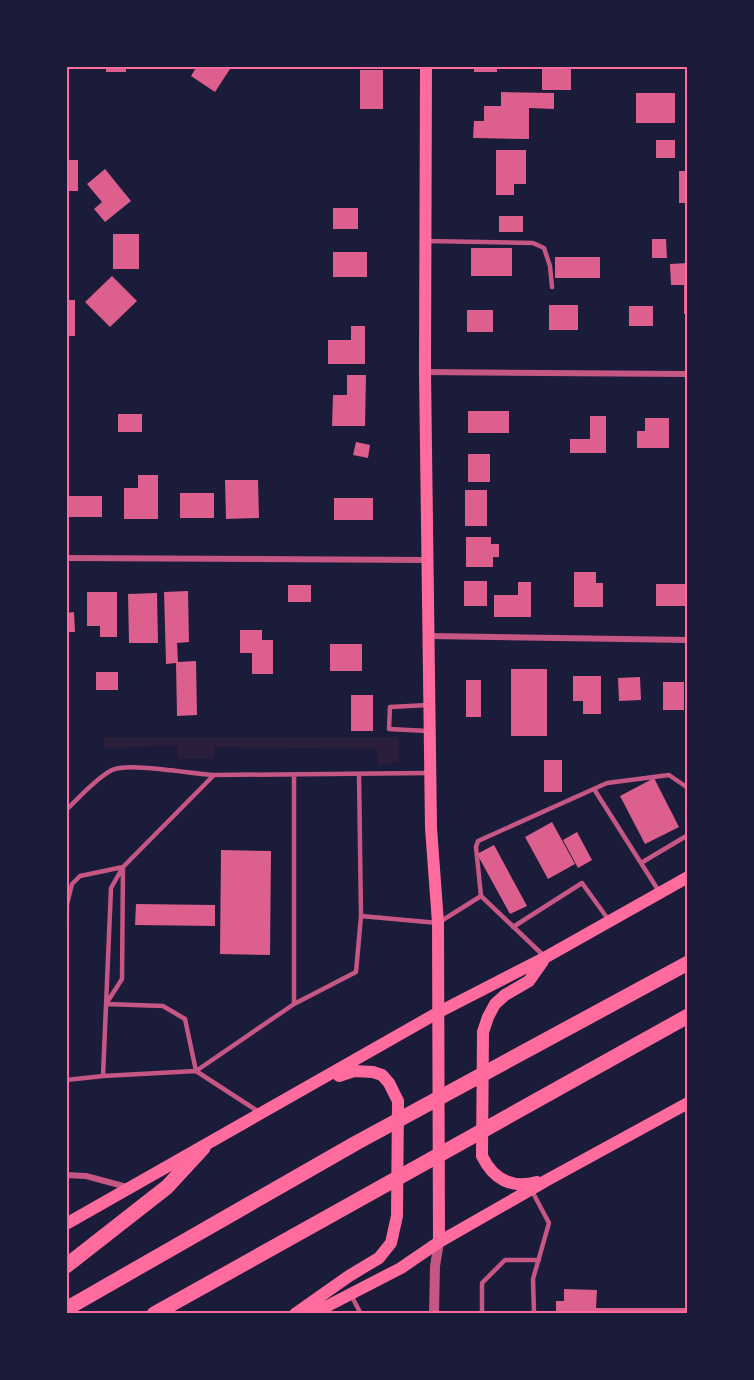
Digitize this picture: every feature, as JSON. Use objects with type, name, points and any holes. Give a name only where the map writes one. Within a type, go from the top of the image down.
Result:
[{"type":"highway","points":[[66,1308],[356,1143],[688,963]]},
{"type":"highway","points":[[154,1314],[688,1016]]},
{"type":"highway","points":[[66,1266],[167,1187],[203,1148]]},
{"type":"main road","points":[[426,66],[425,372],[431,828],[438,923],[439,1242]]},
{"type":"main road","points":[[66,1224],[439,1012],[546,957],[688,877]]},
{"type":"main road","points":[[546,957],[529,981],[505,995],[495,1004],[483,1032],[482,1156],[487,1168],[505,1182],[528,1184],[549,1179]]},
{"type":"main road","points":[[295,1314],[379,1258],[391,1243],[398,1216],[398,1101],[389,1083],[382,1075],[374,1072],[354,1071],[317,1083]]},
{"type":"main road","points":[[312,1314],[401,1268],[439,1242],[688,1103]]},
{"type":"street","points":[[425,372],[688,374]]},
{"type":"street","points":[[66,558],[428,560]]},
{"type":"street","points":[[429,636],[688,640]]},
{"type":"street","points":[[66,1175],[86,1176],[130,1188]]},
{"type":"street","points":[[434,1314],[435,1266],[439,1242]]},
{"type":"lane","points":[[426,242],[533,243],[544,249],[550,266],[552,287]]},
{"type":"lane","points":[[430,705],[390,707],[388,726],[389,729],[430,732]]},
{"type":"lane","points":[[66,810],[87,789],[113,770],[131,768],[214,776],[431,773]]},
{"type":"lane","points":[[66,1080],[196,1071],[294,1004],[356,972],[361,916],[359,774]]},
{"type":"lane","points":[[294,775],[294,1004]]},
{"type":"lane","points":[[103,1076],[111,888],[123,867],[214,776]]},
{"type":"lane","points":[[546,957],[480,896],[476,847],[478,841],[607,783],[669,776],[688,788]]},
{"type":"lane","points":[[594,789],[660,893]]},
{"type":"lane","points":[[641,863],[688,835]]},
{"type":"lane","points":[[106,1004],[122,979],[123,867]]},
{"type":"lane","points":[[66,1011],[67,904],[72,884],[80,876],[123,867]]},
{"type":"lane","points":[[513,927],[582,883],[609,921]]},
{"type":"lane","points":[[361,916],[438,923],[480,896]]},
{"type":"lane","points":[[106,1004],[163,1006],[185,1020],[196,1071],[262,1114]]},
{"type":"lane","points":[[531,1190],[549,1223],[533,1279],[534,1314]]},
{"type":"lane","points":[[482,1314],[482,1283],[505,1260],[539,1260]]},
{"type":"lane","points":[[350,1294],[361,1314]]},
{"type":"shaded area","points":[[104,737],[399,737],[399,763],[378,764],[377,749],[215,747],[214,759],[178,759],[177,746],[104,748]]},
{"type":"building","points":[[106,66],[126,66],[126,72],[106,72]]},
{"type":"building","points":[[197,66],[232,66],[215,92],[191,76]]},
{"type":"building","points":[[474,66],[497,66],[497,72],[474,72]]},
{"type":"building","points":[[542,69],[571,69],[571,90],[542,90]]},
{"type":"building","points":[[360,70],[383,70],[383,109],[360,109]]},
{"type":"building","points":[[501,92],[554,93],[554,109],[529,108],[529,139],[473,138],[474,121],[484,121],[484,106],[501,106]]},
{"type":"building","points":[[636,93],[675,93],[675,123],[636,123]]},
{"type":"building","points":[[656,140],[675,140],[675,158],[656,158]]},
{"type":"building","points":[[496,150],[526,150],[526,184],[514,184],[514,195],[496,195]]},
{"type":"building","points":[[66,160],[78,160],[78,191],[66,191]]},
{"type":"building","points":[[105,169],[131,201],[105,222],[94,209],[102,202],[87,184]]},
{"type":"building","points":[[679,171],[688,171],[688,203],[679,203]]},
{"type":"building","points":[[333,208],[358,208],[358,229],[333,229]]},
{"type":"building","points":[[499,216],[523,216],[523,232],[499,232]]},
{"type":"building","points":[[113,234],[139,234],[139,269],[113,269]]},
{"type":"building","points":[[652,239],[666,239],[667,258],[652,258]]},
{"type":"building","points":[[471,248],[512,248],[512,276],[471,276]]},
{"type":"building","points":[[333,252],[367,252],[367,277],[333,277]]},
{"type":"building","points":[[555,257],[600,257],[600,278],[555,278]]},
{"type":"building","points":[[688,263],[688,314],[684,314],[684,285],[671,285],[670,264]]},
{"type":"building","points":[[112,276],[137,301],[110,327],[85,302]]},
{"type":"building","points":[[66,300],[75,300],[75,336],[66,336]]},
{"type":"building","points":[[549,305],[578,305],[578,330],[549,330]]},
{"type":"building","points":[[629,306],[653,306],[653,326],[629,326]]},
{"type":"building","points":[[467,310],[493,310],[493,332],[467,332]]},
{"type":"building","points":[[351,326],[365,326],[365,364],[328,364],[328,340],[351,340]]},
{"type":"building","points":[[347,375],[366,375],[365,426],[332,426],[333,395],[347,395]]},
{"type":"building","points":[[468,411],[509,411],[509,433],[468,433]]},
{"type":"building","points":[[118,414],[142,414],[142,432],[118,432]]},
{"type":"building","points":[[590,416],[606,416],[606,453],[570,453],[570,439],[590,439]]},
{"type":"building","points":[[645,418],[669,418],[669,448],[637,448],[637,431],[645,431]]},
{"type":"building","points":[[356,442],[370,445],[368,458],[353,455]]},
{"type":"building","points":[[468,454],[490,454],[490,482],[468,482]]},
{"type":"building","points":[[138,475],[158,475],[158,519],[124,519],[124,488],[138,488]]},
{"type":"building","points":[[225,480],[258,480],[259,518],[226,519]]},
{"type":"building","points":[[465,490],[487,490],[487,526],[465,526]]},
{"type":"building","points":[[180,493],[214,493],[214,518],[180,518]]},
{"type":"building","points":[[69,496],[102,496],[102,517],[69,517]]},
{"type":"building","points":[[334,498],[373,498],[373,520],[334,520]]},
{"type":"building","points":[[466,537],[491,537],[491,544],[499,544],[499,557],[493,557],[493,567],[466,567]]},
{"type":"building","points":[[574,572],[596,572],[596,583],[603,583],[603,607],[574,607]]},
{"type":"building","points":[[464,581],[487,581],[487,606],[464,606]]},
{"type":"building","points":[[518,582],[531,582],[531,617],[494,617],[494,595],[518,595]]},
{"type":"building","points":[[656,584],[686,584],[686,606],[656,606]]},
{"type":"building","points":[[288,585],[311,585],[311,602],[288,602]]},
{"type":"building","points":[[188,591],[189,642],[177,643],[178,662],[196,661],[197,715],[177,716],[176,663],[166,664],[164,592]]},
{"type":"building","points":[[87,592],[117,592],[117,637],[100,637],[100,626],[87,626]]},
{"type":"building","points":[[157,593],[158,643],[129,643],[128,594]]},
{"type":"building","points":[[74,612],[75,632],[66,632],[66,613]]},
{"type":"building","points":[[240,630],[262,630],[262,640],[273,640],[273,674],[252,674],[252,653],[240,653]]},
{"type":"building","points":[[330,644],[362,644],[362,671],[330,671]]},
{"type":"building","points":[[511,669],[547,669],[547,736],[511,736]]},
{"type":"building","points":[[96,672],[118,672],[118,690],[96,690]]},
{"type":"building","points":[[573,676],[601,676],[601,714],[583,714],[583,701],[573,701]]},
{"type":"building","points":[[640,677],[641,700],[619,701],[618,678]]},
{"type":"building","points":[[466,680],[481,680],[481,717],[466,717]]},
{"type":"building","points":[[663,682],[684,682],[684,710],[663,710]]},
{"type":"building","points":[[351,695],[373,695],[373,731],[351,731]]},
{"type":"building","points":[[544,760],[562,760],[562,792],[544,792]]},
{"type":"building","points":[[654,778],[679,827],[645,844],[620,796]]},
{"type":"building","points":[[552,822],[575,864],[548,879],[525,837]]},
{"type":"building","points":[[577,832],[592,860],[578,868],[563,840]]},
{"type":"building","points":[[494,845],[527,906],[510,914],[477,854]]},
{"type":"building","points":[[221,850],[271,851],[270,955],[220,954]]},
{"type":"building","points":[[136,904],[215,905],[215,926],[135,925]]},
{"type":"building","points":[[564,1289],[597,1290],[596,1308],[688,1308],[688,1314],[556,1314],[556,1301],[564,1301]]}]
